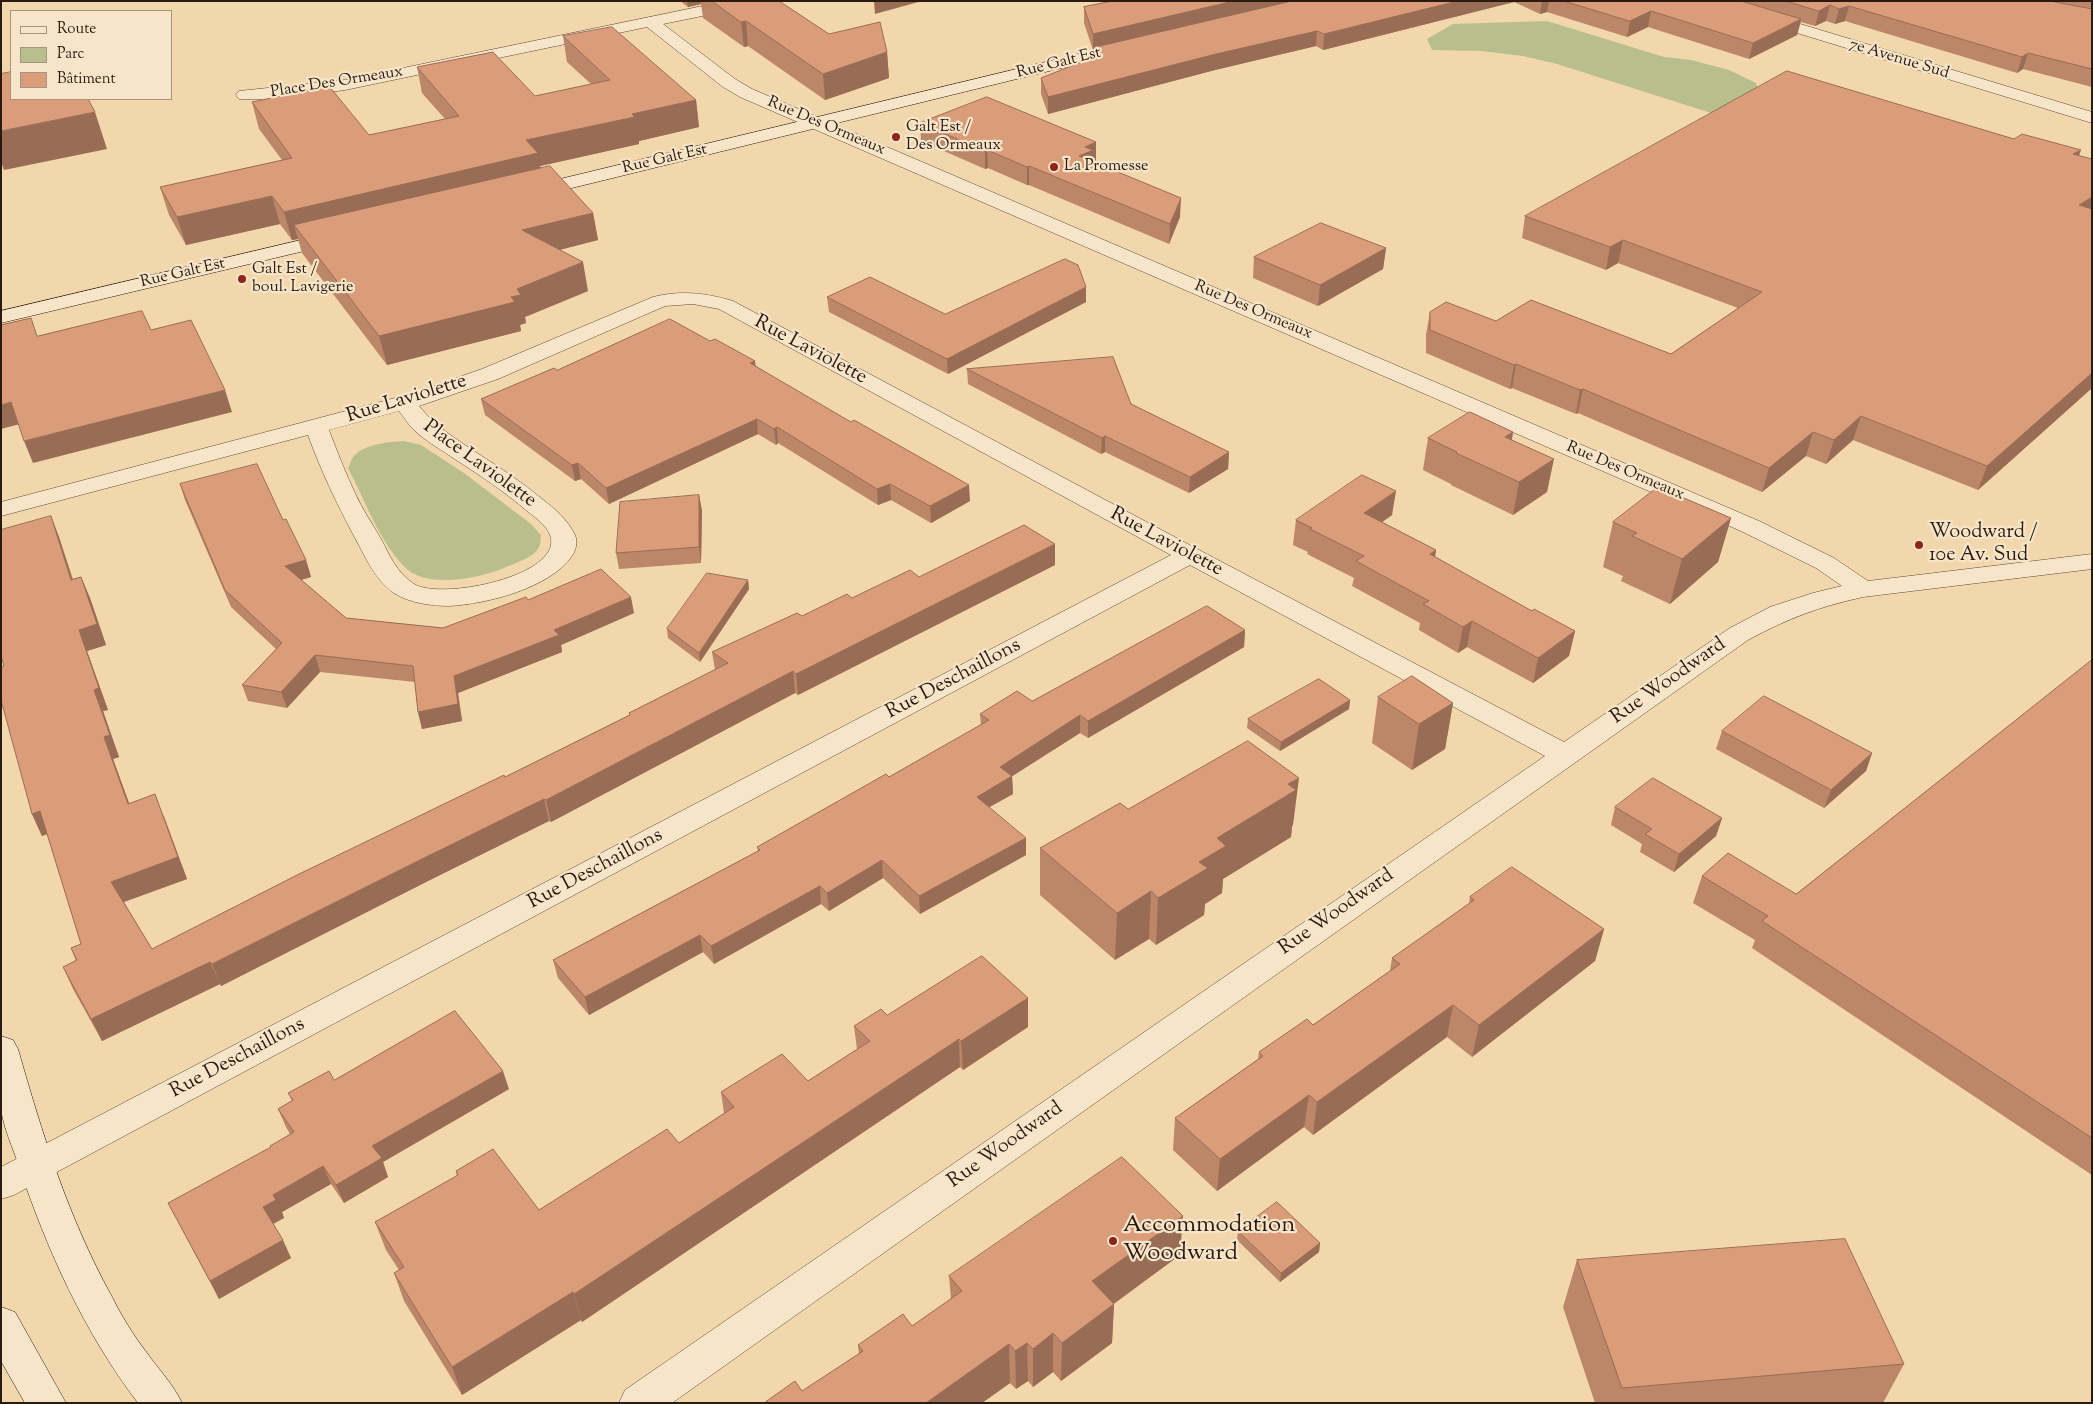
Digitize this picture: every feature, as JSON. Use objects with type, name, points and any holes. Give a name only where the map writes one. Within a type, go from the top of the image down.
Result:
[{"type":"street","name":"Place Des Ormeaux","points":[[245,95],[276,94],[345,84],[751,1]]},
{"type":"street","name":"7e Avenue Sud","points":[[1707,1],[2092,118]]},
{"type":"street","name":"Rue Des Ormeaux","points":[[650,22],[729,83],[746,93],[1750,526],[1825,563],[1863,589]]},
{"type":"street","name":"Rue Galt Est","points":[[517,195],[1148,43]]},
{"type":"street","name":"Rue Galt Est","points":[[1,317],[352,234]]},
{"type":"street","name":"Rue Laviolette","points":[[1,509],[405,403],[490,374],[660,301],[682,297],[704,298],[726,305],[1190,556],[1564,754]]},
{"type":"street","name":"Place Laviolette","points":[[316,426],[341,488],[388,574],[403,588],[422,596],[448,598],[471,596],[534,576],[556,563],[565,550],[563,537],[551,521],[533,502],[436,436],[417,419],[405,403]]},
{"type":"street","name":"Rue Deschaillons","points":[[1,1184],[1190,556]]},
{"type":"street","name":"Rue Woodward","points":[[639,1403],[1564,754],[1739,634],[1799,604],[1863,589],[2092,561]]},
{"type":"street","points":[[1,1049],[36,1166],[84,1282],[138,1375],[162,1403]]},
{"type":"street","points":[[1,1324],[46,1403]]},
{"type":"green space","points":[[1547,21],[1664,57],[1691,60],[1729,70],[1756,83],[1762,101],[1730,119],[1557,64],[1523,56],[1481,51],[1432,50],[1427,39],[1453,24]]},
{"type":"green space","points":[[403,441],[421,445],[464,473],[531,524],[541,535],[540,546],[533,554],[504,568],[469,578],[455,580],[429,579],[408,570],[398,560],[382,536],[348,468],[353,457],[363,449],[376,444]]},
{"type":"building","points":[[712,1],[779,1],[829,34],[880,22],[887,52],[823,74],[746,21],[741,22]]},
{"type":"building","points":[[1113,1],[1234,1],[1093,34],[1084,7]]},
{"type":"building","points":[[1292,1],[1458,1],[1324,34],[1317,31],[1216,54],[1048,97],[1041,78],[1099,55],[1097,47]]},
{"type":"building","points":[[1564,1],[1741,1],[1801,19],[1753,43],[1651,11],[1630,21]]},
{"type":"building","points":[[1786,1],[2050,1],[2092,9],[2092,69],[2028,53],[2022,57],[1849,6],[1839,9],[1830,5],[1819,11]]},
{"type":"building","points":[[612,27],[696,100],[632,114],[635,117],[526,140],[538,153],[284,212],[272,196],[177,217],[160,187],[292,158],[252,102],[329,86],[369,135],[459,116],[417,67],[493,52],[535,96],[610,80],[563,36]]},
{"type":"building","points":[[1787,71],[2014,139],[2022,134],[2081,150],[2073,154],[2092,159],[2092,197],[2079,205],[2092,209],[2092,373],[1987,466],[1861,416],[1834,440],[1813,432],[1769,468],[1583,389],[1580,390],[1516,364],[1514,365],[1430,330],[1430,312],[1446,302],[1496,321],[1531,300],[1671,354],[1762,292],[1623,240],[1610,247],[1525,216]]},
{"type":"building","points":[[10,72],[10,100],[89,100],[95,112],[1,131],[1,74]]},
{"type":"building","points":[[987,97],[1096,142],[1085,147],[1093,150],[1079,156],[1181,198],[1170,224],[1029,166],[1027,167],[987,150],[985,151],[920,123]]},
{"type":"building","points":[[550,166],[593,213],[522,230],[583,262],[517,289],[521,295],[511,297],[515,302],[379,336],[294,225]]},
{"type":"building","points":[[1321,223],[1386,248],[1320,285],[1254,257]]},
{"type":"building","points":[[1065,259],[1078,265],[1086,287],[947,359],[827,297],[870,277],[945,314]]},
{"type":"building","points":[[142,311],[151,330],[191,320],[225,390],[24,441],[11,402],[1,405],[1,325],[31,318],[37,336]]},
{"type":"building","points":[[670,319],[710,341],[715,339],[755,361],[750,363],[851,422],[854,420],[969,485],[930,506],[890,484],[877,489],[777,427],[774,429],[757,419],[606,488],[578,463],[572,465],[481,399],[554,368],[557,370]]},
{"type":"building","points":[[1113,357],[1131,404],[1229,452],[1190,477],[1105,436],[1102,438],[967,369]]},
{"type":"building","points":[[1470,412],[1513,432],[1505,437],[1554,459],[1519,482],[1428,438]]},
{"type":"building","points":[[257,464],[283,520],[286,519],[306,560],[285,566],[346,618],[443,628],[526,597],[528,600],[601,569],[631,597],[554,630],[559,635],[454,676],[458,704],[418,712],[413,666],[315,655],[281,692],[242,685],[282,643],[225,590],[180,484]]},
{"type":"building","points":[[1362,475],[1396,491],[1364,513],[1436,550],[1430,554],[1532,611],[1534,609],[1575,631],[1538,658],[1472,621],[1463,627],[1423,604],[1429,601],[1356,561],[1364,556],[1296,520]]},
{"type":"building","points":[[1658,487],[1731,518],[1682,559],[1632,536],[1637,533],[1613,522]]},
{"type":"building","points":[[699,495],[699,547],[616,553],[620,502]]},
{"type":"building","points":[[51,516],[71,580],[81,577],[97,624],[79,630],[99,688],[94,690],[110,735],[104,737],[128,804],[155,794],[178,857],[111,882],[152,949],[297,875],[504,775],[505,777],[630,715],[629,713],[728,663],[712,652],[797,613],[802,616],[847,594],[852,598],[910,570],[919,577],[1024,525],[1055,544],[796,674],[793,671],[546,800],[544,799],[212,964],[210,962],[91,1019],[63,967],[77,960],[71,948],[81,944],[40,811],[32,814],[1,700],[1,667],[4,666],[1,656],[1,530]]},
{"type":"building","points":[[707,573],[748,580],[699,653],[667,629]]},
{"type":"building","points":[[1207,606],[1245,630],[1088,721],[1080,715],[1000,767],[1012,776],[977,797],[1026,838],[919,896],[882,860],[827,893],[820,886],[711,946],[700,935],[585,997],[553,960],[760,850],[757,847],[886,774],[889,777],[989,720],[980,714],[1017,691],[1032,701]]},
{"type":"building","points":[[2092,660],[2092,1138],[1762,921],[1768,916],[1702,876],[1728,853],[1796,894]]},
{"type":"building","points":[[1412,676],[1453,703],[1419,724],[1378,697]]},
{"type":"building","points":[[1319,679],[1350,700],[1281,742],[1248,719]]},
{"type":"building","points":[[1764,696],[1872,753],[1831,790],[1722,731]]},
{"type":"building","points":[[1248,741],[1299,778],[1288,784],[1296,790],[1217,838],[1226,846],[1199,862],[1208,868],[1158,898],[1151,891],[1117,913],[1040,848],[1120,803],[1128,809]]},
{"type":"building","points":[[1653,778],[1722,818],[1679,854],[1645,834],[1652,829],[1615,807]]},
{"type":"building","points":[[1512,867],[1604,929],[1479,1025],[1453,1005],[1317,1102],[1309,1095],[1220,1159],[1175,1118],[1263,1056],[1259,1052],[1307,1019],[1313,1025],[1400,964],[1392,958],[1474,900],[1470,897]]},
{"type":"building","points":[[982,956],[1028,998],[961,1041],[959,1039],[574,1294],[573,1292],[452,1367],[394,1273],[404,1267],[375,1222],[458,1175],[456,1171],[493,1149],[539,1210],[667,1129],[679,1143],[734,1107],[721,1092],[782,1054],[808,1081],[870,1041],[854,1026],[881,1009],[887,1015]]},
{"type":"building","points":[[455,1011],[503,1071],[372,1146],[382,1158],[336,1185],[323,1166],[273,1195],[276,1200],[263,1207],[283,1240],[210,1281],[168,1203],[271,1147],[294,1132],[278,1109],[293,1100],[288,1093],[329,1071],[334,1080]]},
{"type":"building","points":[[1122,1157],[1183,1216],[1092,1281],[1114,1304],[1062,1343],[1053,1333],[1033,1349],[1027,1343],[1015,1351],[1009,1344],[926,1403],[764,1403],[795,1381],[802,1391],[863,1351],[858,1345],[903,1314],[912,1326],[962,1291],[949,1276]]},
{"type":"building","points":[[1277,1202],[1320,1243],[1281,1273],[1238,1231]]},
{"type":"building","points":[[1845,1239],[1904,1364],[1622,1388],[1577,1260]]},
{"type":"place","name":"Galt Est / Des Ormeaux","points":[[896,137]]},
{"type":"place","name":"La Promesse","points":[[1054,167]]},
{"type":"place","name":"Galt Est / boul. Lavigerie","points":[[242,279]]},
{"type":"place","name":"Woodward / 10e Av. Sud","points":[[1919,545]]},
{"type":"place","name":"Accommodation Woodward","points":[[1113,1241]]}]
